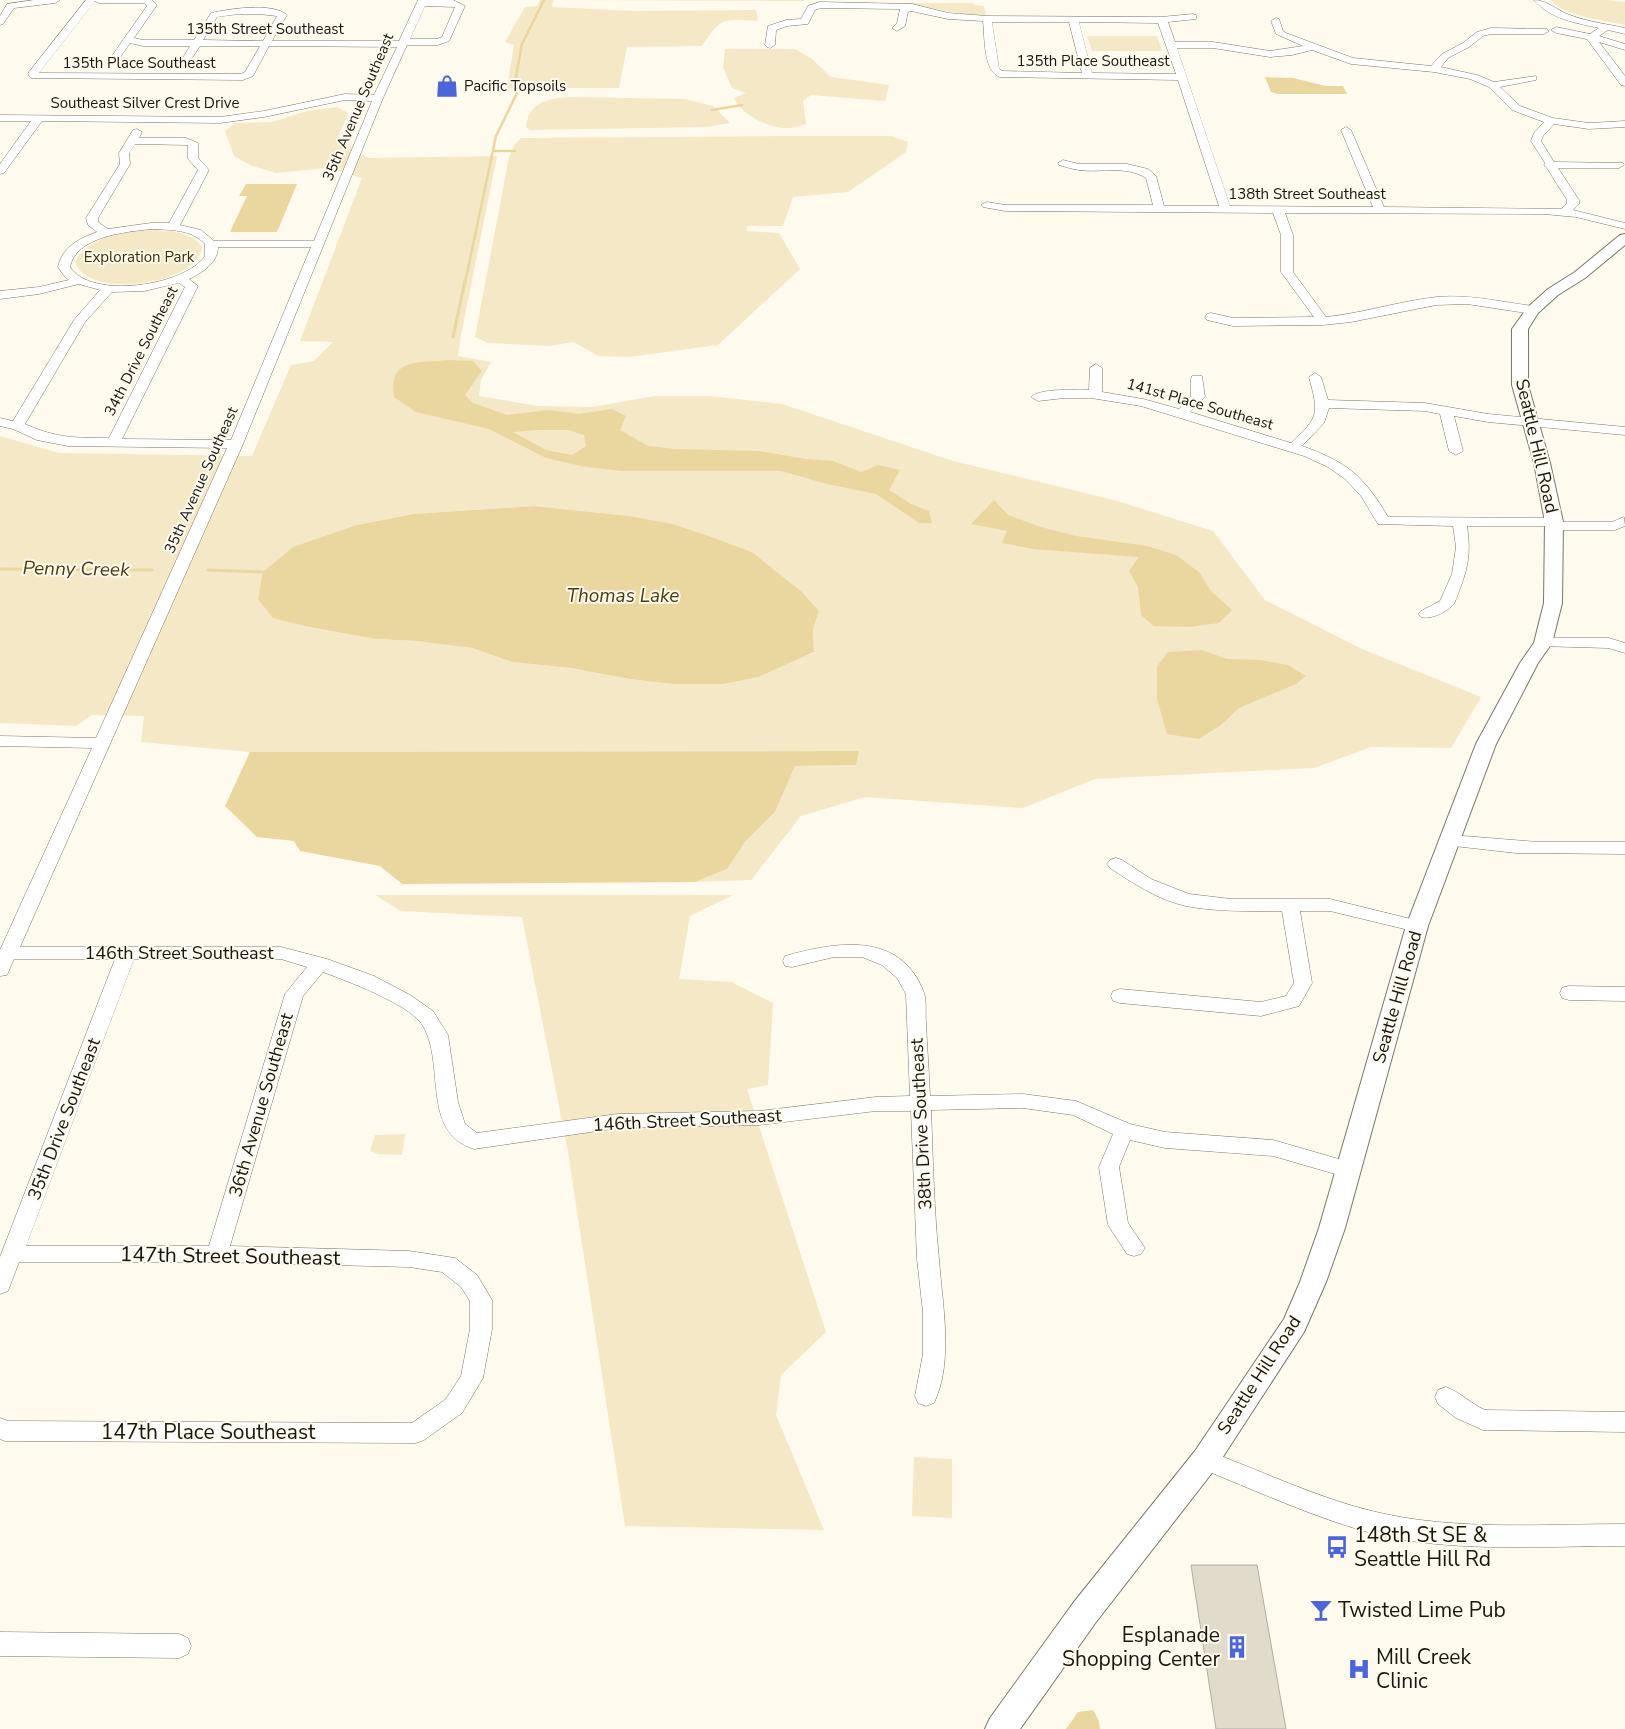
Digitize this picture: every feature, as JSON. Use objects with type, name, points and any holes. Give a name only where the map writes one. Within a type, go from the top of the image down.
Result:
[{"type":"main road","name":"Seattle Hill Road","points":[[1001,1729],[1085,1612],[1205,1460],[1295,1324],[1313,1282],[1349,1170],[1417,926],[1451,841],[1486,744],[1528,663],[1543,642],[1553,603],[1554,524],[1532,423],[1520,385],[1520,330],[1533,310],[1554,292],[1580,275],[1625,236]]},
{"type":"street","points":[[0,22],[8,12],[6,3],[55,0]]},
{"type":"street","name":"135th Place Southeast","points":[[92,0],[33,74],[35,76],[243,77],[250,74],[267,44]]},
{"type":"street","points":[[99,0],[146,0],[152,5],[114,60]]},
{"type":"street","points":[[1539,0],[1551,11],[1561,15],[1625,31]]},
{"type":"street","name":"135th Street Southeast","points":[[129,40],[144,43],[267,44],[403,43],[446,40],[460,6],[422,2]]},
{"type":"street","name":"35th Avenue Southeast","points":[[4,961],[236,444],[378,98],[422,2]]},
{"type":"street","points":[[770,45],[771,28],[786,23],[805,22],[811,8],[820,5],[912,7],[948,16],[987,19],[1161,20],[1194,17]]},
{"type":"street","points":[[897,28],[902,24],[904,11],[912,7]]},
{"type":"street","points":[[186,61],[214,15],[228,12],[271,12],[282,15],[267,44]]},
{"type":"street","name":"135th Place Southeast","points":[[987,19],[994,68],[998,73],[1004,75],[1182,77]]},
{"type":"street","points":[[1073,19],[1088,76]]},
{"type":"street","points":[[1161,20],[1164,23],[1226,210]]},
{"type":"street","points":[[1276,21],[1279,32],[1361,66],[1434,69],[1459,73],[1493,85],[1516,108],[1551,121],[1589,126],[1625,124]]},
{"type":"street","points":[[1592,37],[1608,26]]},
{"type":"street","points":[[1434,69],[1445,56],[1480,34],[1544,30]]},
{"type":"street","points":[[1556,30],[1592,37],[1625,47]]},
{"type":"street","points":[[1511,31],[1522,40]]},
{"type":"street","points":[[1592,37],[1592,40],[1625,84]]},
{"type":"street","points":[[1171,44],[1213,44],[1270,54],[1292,52],[1311,46]]},
{"type":"street","points":[[1493,85],[1532,78]]},
{"type":"street","name":"Southeast Silver Crest Drive","points":[[0,118],[220,120],[243,118],[345,97],[378,98]]},
{"type":"street","points":[[0,171],[39,118]]},
{"type":"street","points":[[106,234],[92,223],[92,218],[125,164],[124,153],[146,119]]},
{"type":"street","points":[[1551,121],[1538,135],[1536,141],[1549,165],[1573,200],[1573,204],[1564,212]]},
{"type":"street","points":[[1346,130],[1380,211]]},
{"type":"street","points":[[132,141],[186,141],[193,143],[193,159],[204,170],[173,227]]},
{"type":"street","points":[[1062,163],[1079,167],[1132,168],[1148,173],[1151,176],[1160,208]]},
{"type":"street","points":[[1549,165],[1619,165]]},
{"type":"street","name":"138th Street Southeast","points":[[987,205],[1005,208],[1564,212],[1625,236]]},
{"type":"street","points":[[1278,210],[1287,235],[1287,272],[1323,320]]},
{"type":"street","points":[[212,246],[210,259],[199,270],[180,279],[137,288],[108,289],[91,286],[77,281],[68,274],[65,265],[68,256],[76,248],[106,234],[144,227],[173,227],[198,233],[212,246],[316,246]]},
{"type":"street","name":"34th Drive Southeast","points":[[113,444],[192,286],[180,279]]},
{"type":"street","points":[[0,295],[24,294],[52,289],[77,281]]},
{"type":"street","points":[[17,426],[80,320],[108,289]]},
{"type":"street","points":[[1211,317],[1232,322],[1323,320],[1351,318],[1436,301],[1485,301],[1533,310]]},
{"type":"street","points":[[1095,394],[1096,368]]},
{"type":"street","points":[[1294,447],[1321,420],[1324,404],[1315,377]]},
{"type":"street","points":[[1181,414],[1198,398],[1197,379]]},
{"type":"street","name":"141st Place Southeast","points":[[1038,397],[1058,394],[1095,394],[1143,402],[1294,447],[1346,472],[1371,499],[1383,521],[1459,521]]},
{"type":"street","points":[[1324,404],[1404,405],[1532,423],[1625,431]]},
{"type":"street","points":[[1447,411],[1446,419],[1456,451]]},
{"type":"street","points":[[0,422],[17,426],[42,437],[68,442],[236,444]]},
{"type":"street","points":[[1426,614],[1446,604],[1459,574],[1463,546],[1459,521],[1615,526],[1624,521]]},
{"type":"street","points":[[1543,642],[1609,643],[1625,648]]},
{"type":"street","points":[[0,741],[102,743]]},
{"type":"street","points":[[1451,841],[1494,847],[1625,848]]},
{"type":"street","points":[[1116,864],[1145,883],[1186,900],[1231,905],[1330,905],[1417,926]]},
{"type":"street","points":[[1120,996],[1262,1009],[1292,1001],[1303,983],[1290,906]]},
{"type":"street","name":"38th Drive Southeast","points":[[792,961],[824,951],[852,948],[880,956],[902,971],[915,994],[928,1259],[934,1312],[934,1354],[926,1396]]},
{"type":"street","name":"146th Street Southeast","points":[[4,961],[127,953],[281,953],[320,964],[367,981],[403,1000],[426,1016],[438,1035],[448,1102],[456,1128],[474,1141],[618,1121],[759,1118],[876,1104],[1023,1100],[1076,1108],[1125,1131],[1164,1140],[1273,1148],[1349,1170]]},
{"type":"street","name":"35th Drive Southeast","points":[[0,1285],[127,953]]},
{"type":"street","name":"36th Avenue Southeast","points":[[217,1254],[294,994],[320,964]]},
{"type":"street","points":[[1569,993],[1625,994]]},
{"type":"street","points":[[1125,1131],[1109,1167],[1118,1225],[1134,1248]]},
{"type":"street","name":"147th Street Southeast","points":[[12,1254],[217,1254],[409,1259],[448,1264],[469,1281],[481,1300],[481,1329],[472,1378],[454,1406],[416,1433]]},
{"type":"street","points":[[1446,1397],[1464,1411],[1483,1420],[1625,1422]]},
{"type":"street","name":"147th Place Southeast","points":[[0,1428],[5,1431],[416,1433]]},
{"type":"street","points":[[1205,1460],[1315,1503],[1375,1523],[1422,1530],[1482,1535],[1625,1536]]},
{"type":"street","points":[[1,1648],[179,1646]]},
{"type":"green space","points":[[540,0],[553,0],[552,7],[634,11],[756,10],[758,21],[730,20],[720,24],[702,46],[627,47],[619,88],[507,88],[514,45],[505,42],[525,7],[537,6]]},
{"type":"green space","points":[[553,0],[804,0],[804,1]]},
{"type":"green space","points":[[1551,0],[1607,0],[1625,2],[1625,25],[1575,14],[1557,6]]},
{"type":"green space","points":[[897,3],[973,3],[974,5],[984,6],[986,15],[963,14]]},
{"type":"green space","points":[[1087,36],[1157,36],[1162,51],[1092,51]]},
{"type":"green space","points":[[725,49],[795,49],[812,59],[831,77],[889,85],[885,101],[811,95],[803,101],[806,124],[791,128],[775,127],[751,116],[738,105],[734,98],[746,93],[732,88],[723,67]]},
{"type":"green space","points":[[557,98],[685,99],[713,106],[730,123],[707,127],[530,130],[526,127],[532,111],[542,102]]},
{"type":"green space","points":[[337,107],[348,113],[338,138],[368,158],[497,156],[458,356],[491,362],[481,380],[479,396],[538,406],[592,407],[655,396],[709,396],[782,404],[953,461],[1114,500],[1213,531],[1265,600],[1362,649],[1481,697],[1451,748],[1371,747],[1314,768],[1095,779],[1023,808],[865,797],[801,816],[751,880],[695,882],[727,869],[745,842],[775,812],[795,766],[856,765],[859,751],[250,752],[141,742],[144,716],[92,715],[76,726],[0,723],[0,436],[59,453],[252,456],[291,365],[314,361],[333,342],[300,341],[362,178],[327,168],[276,173],[252,166],[234,156],[225,131],[235,123],[272,122],[307,111]],"holes":[[[534,506],[630,516],[673,524],[752,552],[802,592],[819,611],[813,629],[814,653],[723,684],[674,684],[629,679],[571,668],[512,662],[472,648],[417,641],[376,639],[357,525],[413,514]]]},
{"type":"green space","points":[[891,136],[908,142],[906,152],[848,192],[793,197],[783,226],[747,226],[746,231],[779,233],[800,269],[718,345],[628,357],[598,356],[574,342],[549,346],[488,343],[475,337],[509,157],[515,144],[521,138]]},
{"type":"green space","name":"Exploration Park","points":[[149,230],[178,232],[191,237],[202,247],[196,260],[182,271],[162,279],[118,284],[98,281],[83,273],[75,261],[89,246],[98,241],[108,237]]},
{"type":"green space","points":[[375,895],[733,895],[690,916],[679,979],[731,982],[773,1003],[768,1085],[747,1089],[826,1332],[781,1375],[776,1415],[824,1530],[625,1526],[568,1152],[522,917],[401,911]]},
{"type":"green space","points":[[405,1134],[402,1155],[379,1154],[370,1151],[375,1135]]},
{"type":"green space","points":[[914,1457],[952,1459],[952,1518],[912,1516]]},
{"type":"water","points":[[1265,77],[1293,78],[1326,86],[1343,86],[1347,94],[1278,94],[1271,92]]},
{"type":"water","points":[[246,184],[297,184],[277,232],[230,232],[247,196],[239,196]]},
{"type":"water","points":[[473,361],[482,371],[465,395],[473,403],[507,415],[547,410],[579,414],[612,409],[626,416],[620,430],[648,446],[674,449],[759,451],[806,459],[833,461],[861,472],[878,465],[900,470],[889,490],[911,504],[929,511],[932,523],[919,523],[876,494],[827,484],[781,471],[621,471],[581,466],[546,458],[489,429],[416,412],[394,397],[393,384],[396,375],[401,369],[417,362]],"holes":[[[568,430],[584,435],[586,446],[572,455],[546,450],[513,432]]]},
{"type":"water","points":[[994,500],[1008,515],[1041,527],[1076,536],[1147,546],[1176,555],[1199,572],[1211,591],[1232,610],[1219,623],[1189,627],[1154,626],[1141,615],[1138,587],[1129,571],[1139,557],[1033,549],[1002,543],[1007,531],[971,524]]},
{"type":"water","name":"Thomas Lake","points":[[534,506],[630,516],[673,524],[752,552],[802,592],[819,611],[813,629],[814,652],[758,677],[723,684],[674,684],[629,679],[571,668],[512,662],[472,648],[417,641],[376,639],[305,626],[273,618],[258,599],[263,572],[293,547],[357,525],[413,514]]},
{"type":"water","points":[[1202,650],[1227,659],[1260,660],[1288,665],[1306,676],[1296,684],[1239,708],[1221,725],[1199,739],[1167,734],[1157,699],[1157,666],[1168,652]]},
{"type":"water","points":[[859,751],[856,765],[795,766],[775,812],[745,842],[727,869],[695,882],[402,884],[380,866],[300,851],[294,841],[257,837],[225,806],[250,752]]},
{"type":"water","points":[[1093,1710],[1099,1721],[1100,1729],[1066,1729],[1078,1712]]},
{"type":"building","name":"Esplanade Shopping Center","points":[[1191,1565],[1257,1565],[1286,1729],[1216,1729]]},
{"type":"waterway","points":[[465,283],[496,136],[517,93],[514,88],[522,44],[544,0]]},
{"type":"waterway","points":[[712,110],[742,105]]},
{"type":"waterway","points":[[493,151],[515,151]]},
{"type":"waterway","points":[[453,337],[465,281]]},
{"type":"waterway","name":"Penny Creek","points":[[0,569],[152,570]]},
{"type":"waterway","name":"Penny Creek","points":[[208,570],[263,572]]},
{"type":"place","name":"Pacific Topsoils","points":[[447,86]]},
{"type":"place","name":"148th St SE & Seattle Hill Rd","points":[[1337,1547]]},
{"type":"place","name":"Twisted Lime Pub","points":[[1321,1610]]},
{"type":"place","name":"Esplanade Shopping Center","points":[[1237,1647]]},
{"type":"place","name":"Mill Creek Clinic","points":[[1359,1669]]}]
